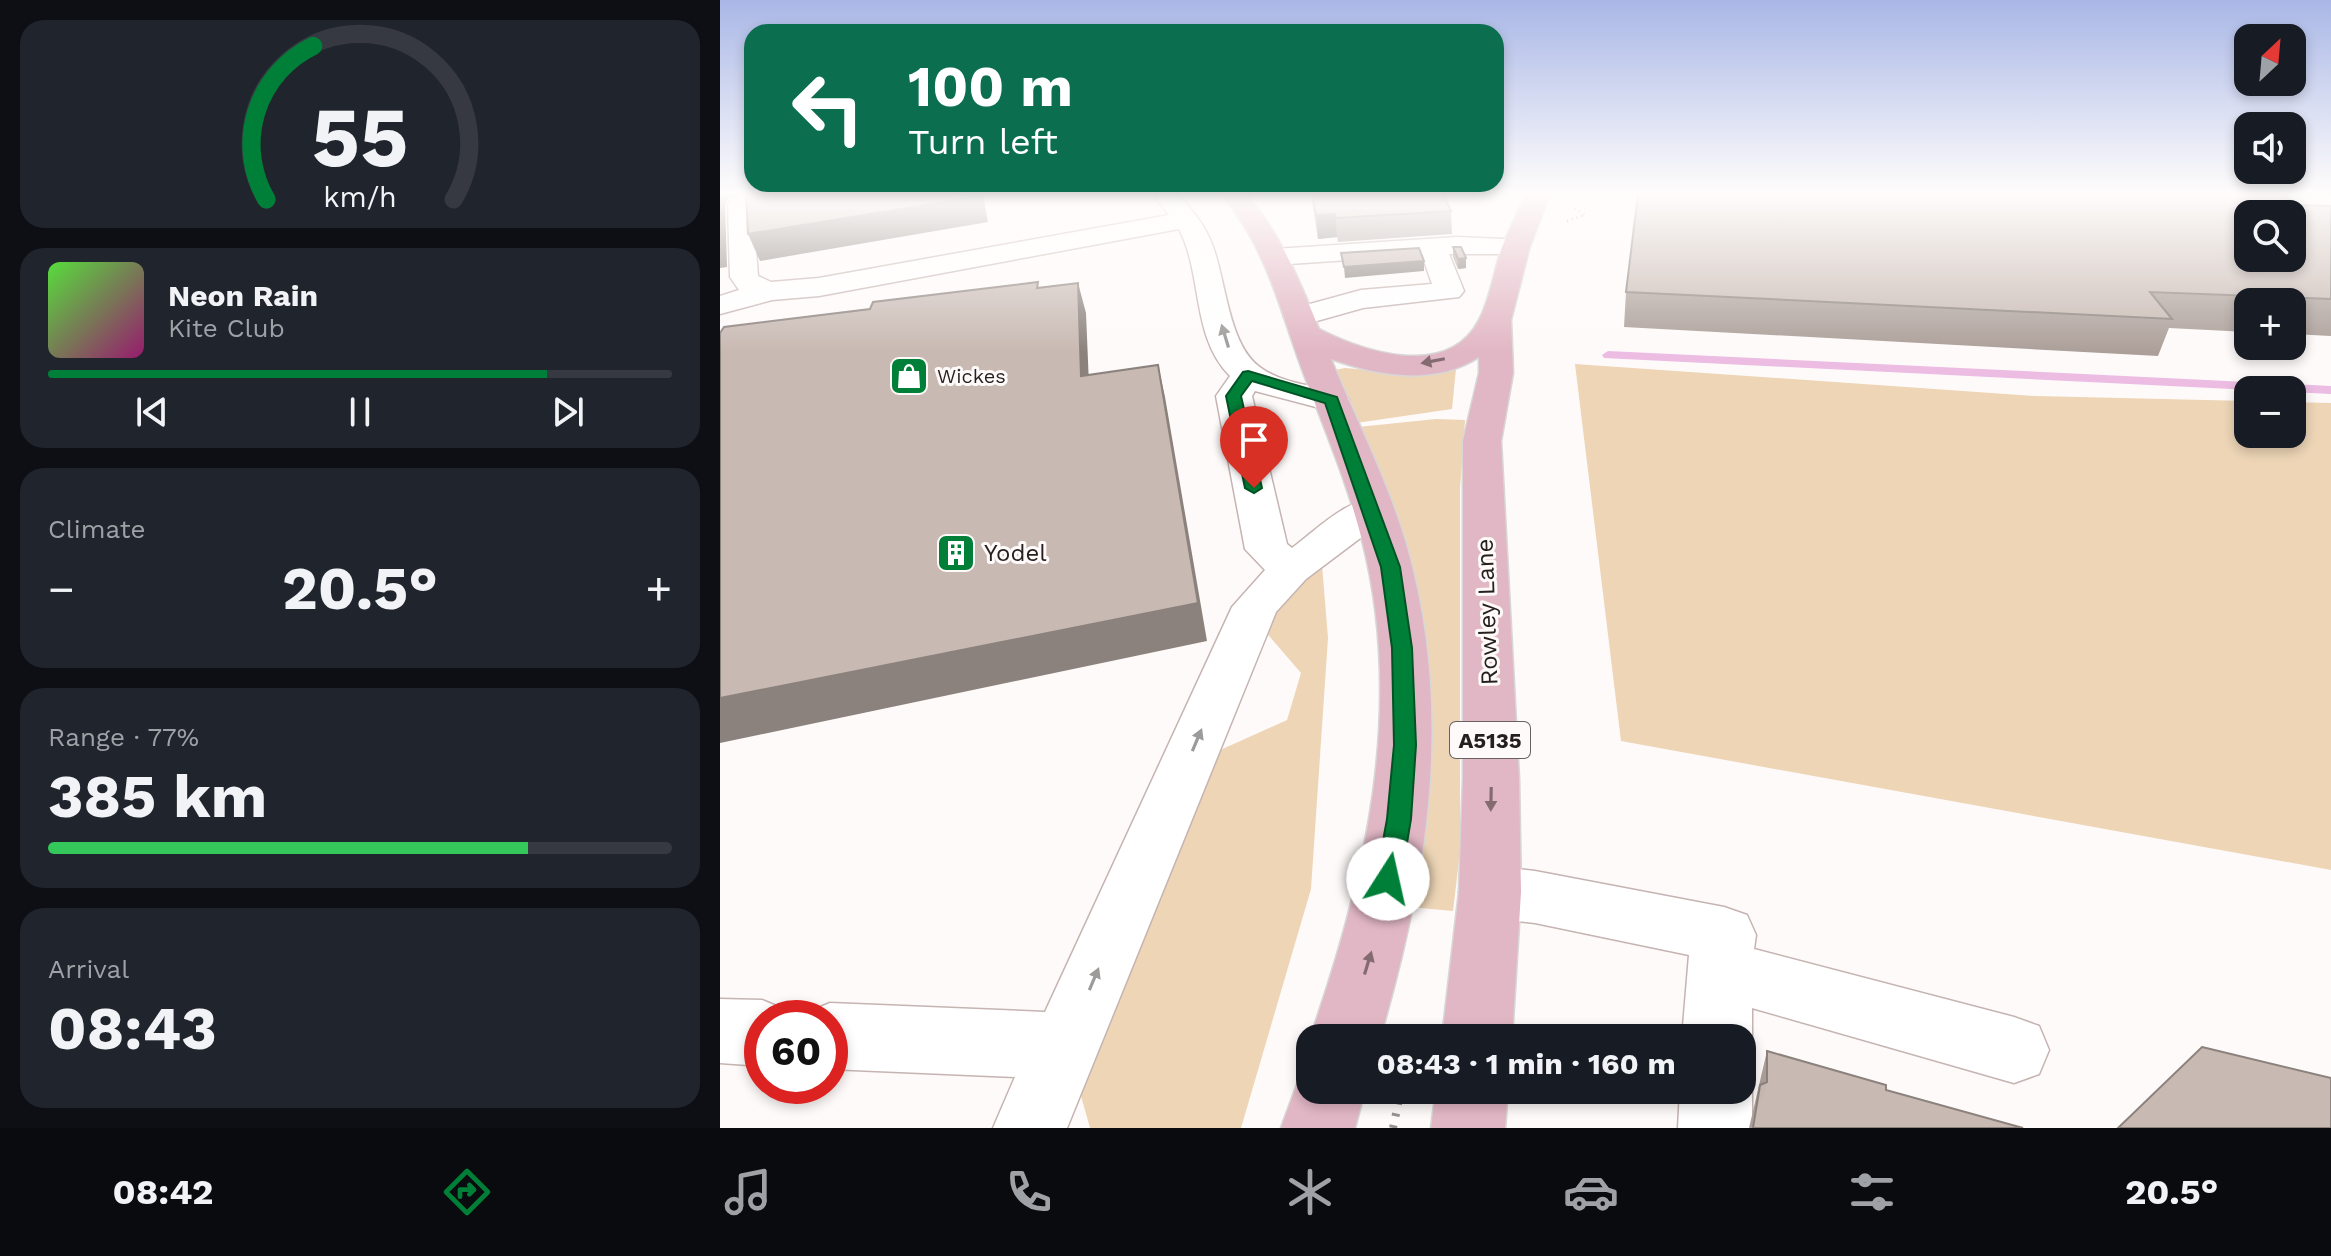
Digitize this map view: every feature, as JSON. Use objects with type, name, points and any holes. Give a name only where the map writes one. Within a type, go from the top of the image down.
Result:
[{"type":"main road","points":[[1269,247],[1372,509],[1390,567],[1402,648],[1405,745],[1399,819],[1380,922],[1349,1024]]},
{"type":"main road","name":"Rowley Lane","points":[[1478,1024],[1490,892],[1491,779],[1482,441],[1496,373],[1495,320],[1516,247]]},
{"type":"main road","name":"A5135","points":[[1302,325],[1331,349],[1355,358],[1391,365],[1427,364],[1457,356],[1477,344],[1495,320]]},
{"type":"main road","points":[[1318,1128],[1325,1104]]},
{"type":"main road","points":[[1468,1128],[1471,1104]]},
{"type":"lane","points":[[742,247],[744,277],[750,285],[770,291]]},
{"type":"lane","points":[[720,305],[770,291],[819,287],[952,252],[1040,258],[1084,247]]},
{"type":"lane","points":[[1200,247],[1233,360],[1248,375],[1331,400]]},
{"type":"lane","points":[[1275,257],[1437,247]]},
{"type":"lane","points":[[1302,325],[1361,299],[1449,291],[1445,247]]},
{"type":"lane","points":[[1395,250],[1406,295]]},
{"type":"lane","points":[[1339,254],[1361,299]]},
{"type":"lane","points":[[1248,375],[1234,396],[1267,549],[1290,570]]},
{"type":"lane","points":[[1030,1128],[1255,607],[1290,570],[1372,509]]},
{"type":"lane","points":[[1490,892],[1535,897],[1724,935],[1719,969],[1717,1024]]},
{"type":"lane","points":[[1719,969],[2014,1050]]},
{"type":"lane","points":[[720,1031],[744,1032]]},
{"type":"lane","points":[[848,1037],[1064,1046]]},
{"type":"lane","points":[[1715,1128],[1716,1104]]},
{"type":"path","points":[[1393,1128],[1398,1104]]},
{"type":"shaded area","points":[[1575,364],[2035,396],[2234,401],[2234,448],[2306,448],[2306,402],[2331,403],[2331,870],[1621,741]]},
{"type":"shaded area","points":[[1345,368],[1412,374],[1456,369],[1452,409],[1356,423],[1335,370]]},
{"type":"shaded area","points":[[1436,419],[1465,420],[1460,488],[1460,852],[1453,911],[1410,907],[1358,427]]},
{"type":"shaded area","points":[[1322,565],[1328,638],[1311,889],[1241,1128],[1090,1128],[1077,1082],[1218,751],[1287,720],[1301,673],[1264,630],[1291,591]]},
{"type":"building","points":[[1453,247],[1461,247],[1466,258],[1458,259]]},
{"type":"building","points":[[1632,247],[2234,247],[2234,272],[2306,272],[2306,247],[2331,247],[2331,299],[2306,298],[2306,288],[2234,288],[2234,295],[2150,292],[2172,319],[1626,292]]},
{"type":"building","points":[[1419,248],[1424,261],[1344,267],[1341,253]]},
{"type":"building","name":"Yodel","points":[[1038,282],[1037,288],[1078,283],[1081,376],[1158,365],[1198,603],[720,698],[720,333],[724,327],[870,309],[873,302]]},
{"type":"building","points":[[2202,1047],[2331,1078],[2331,1128],[2118,1128]]},
{"type":"building","points":[[1767,1051],[1886,1085],[1886,1090],[2023,1128],[1753,1128],[1760,1085],[1767,1082]]},
{"type":"waterway","points":[[1608,355],[2331,390]]},
{"type":"place","name":"Wickes","points":[[909,376]]},
{"type":"place","name":"Yodel","points":[[956,553]]},
{"type":"route","points":[[1254,488],[1234,396],[1248,375],[1331,400],[1390,567],[1402,648],[1405,745],[1399,819],[1388,879]]}]
